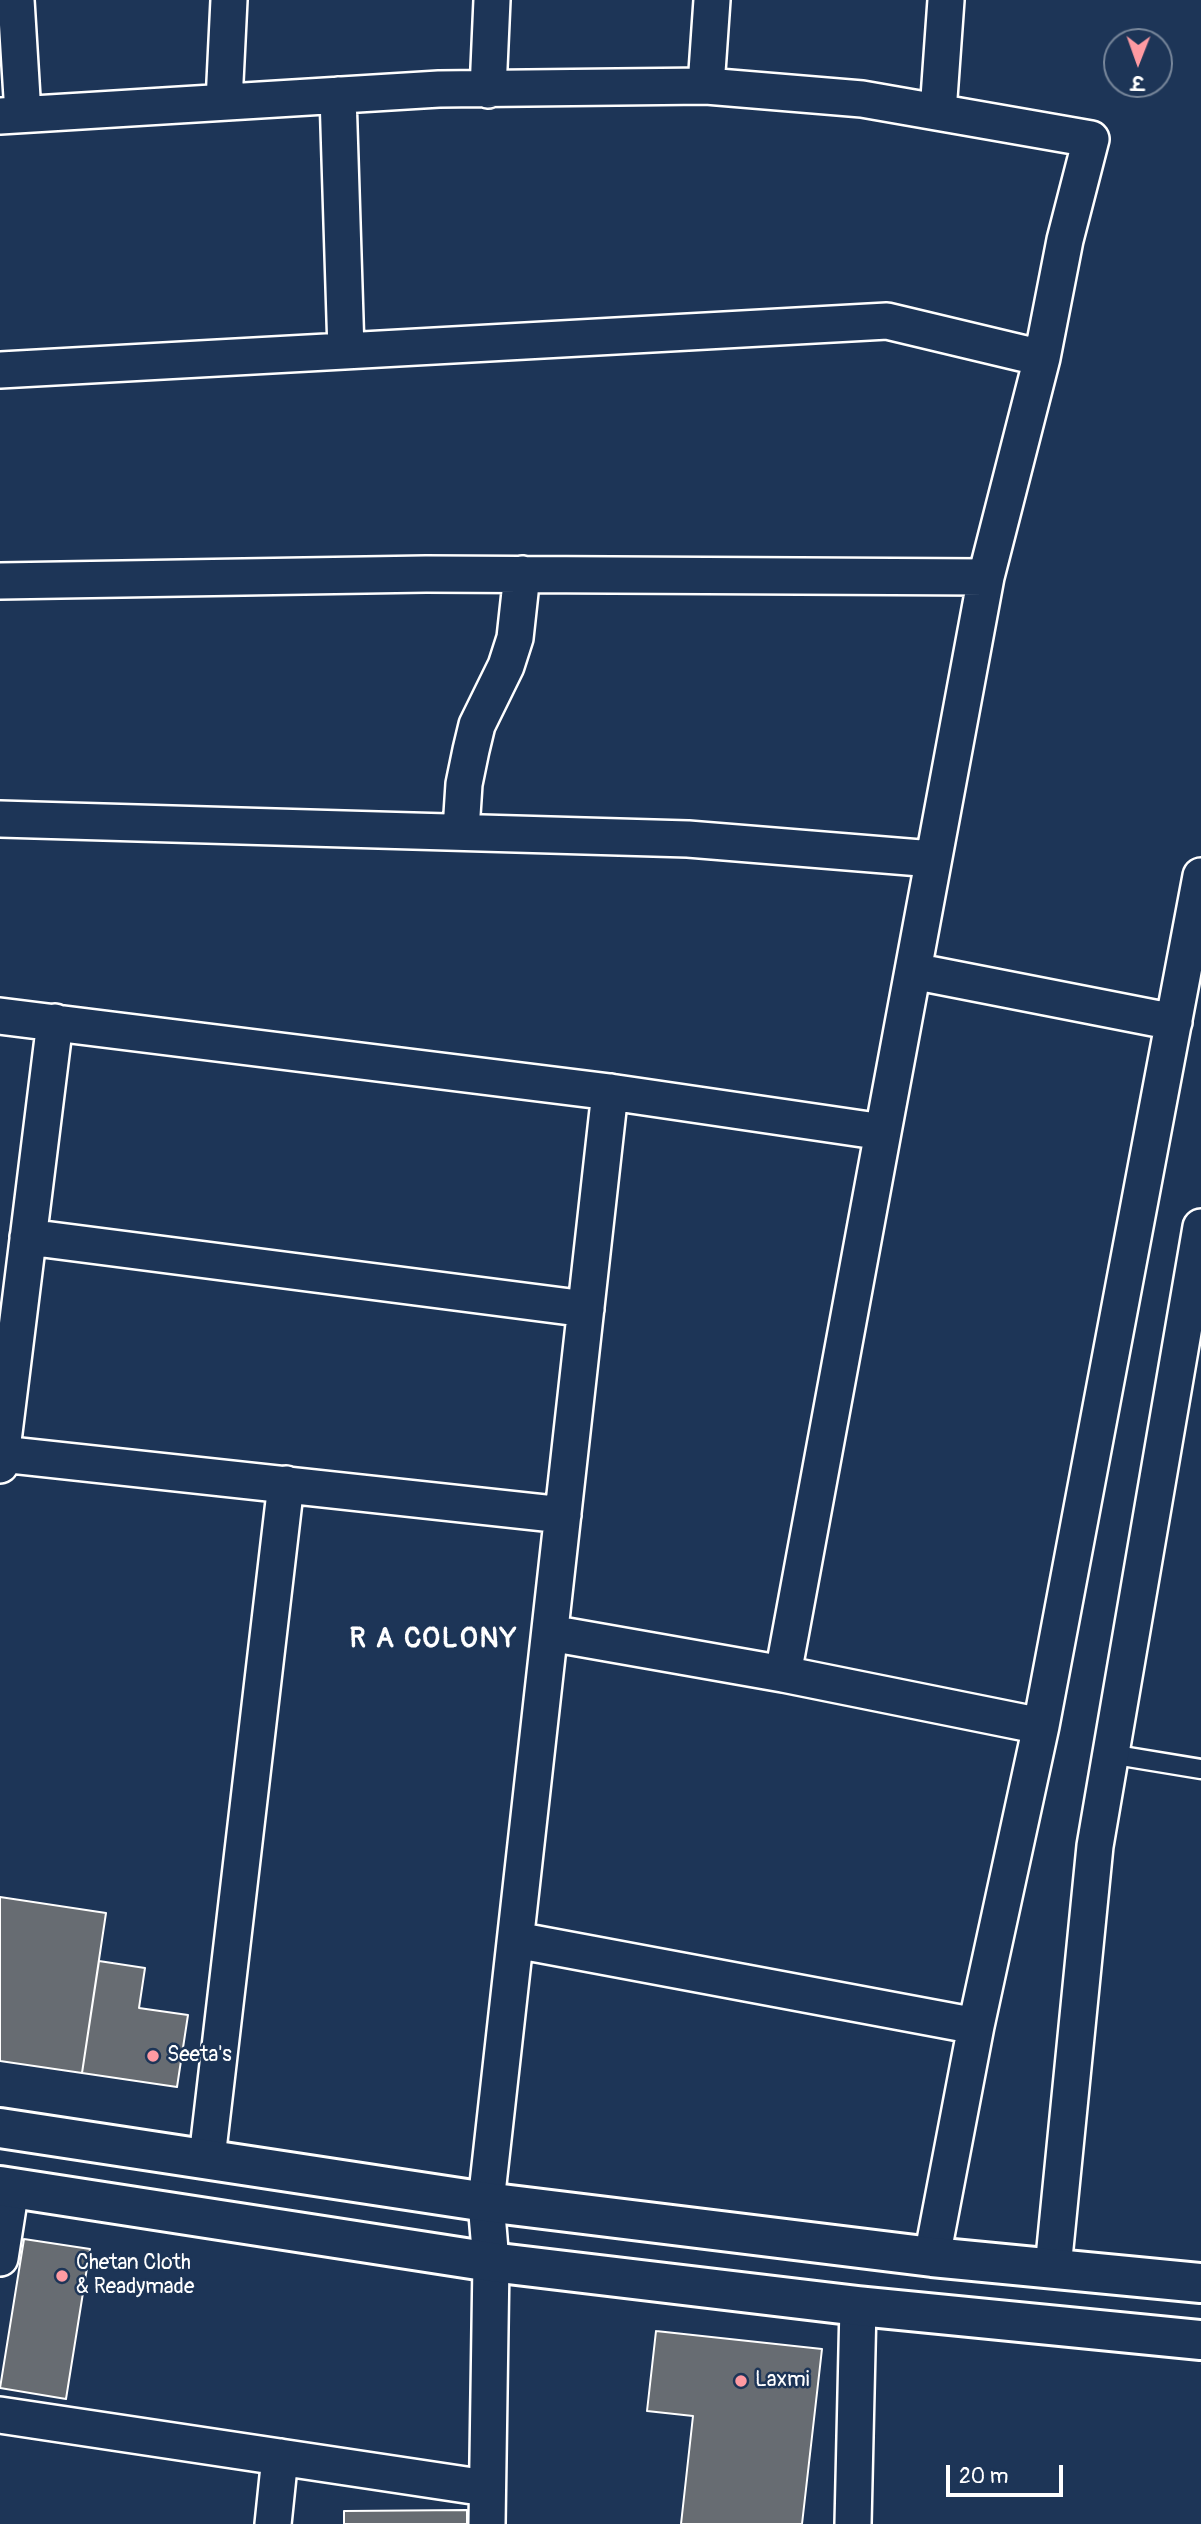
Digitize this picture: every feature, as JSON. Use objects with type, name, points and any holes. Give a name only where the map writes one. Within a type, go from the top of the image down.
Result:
[{"type":"street","points":[[16,0],[12,115],[439,89],[706,86],[862,99],[1091,139],[1065,240],[1042,358],[986,578],[783,1674]]},
{"type":"street","points":[[224,102],[229,0]]},
{"type":"street","points":[[488,90],[492,0]]},
{"type":"street","points":[[706,86],[712,0]]},
{"type":"street","points":[[938,112],[946,0]]},
{"type":"street","points":[[338,95],[346,351]]},
{"type":"street","points":[[0,370],[887,321],[1042,358]]},
{"type":"street","points":[[0,581],[522,574],[986,578]]},
{"type":"street","points":[[461,830],[464,784],[471,750],[477,725],[506,666],[515,638],[522,574]]},
{"type":"street","points":[[0,819],[61,823],[461,830],[688,839],[933,859]]},
{"type":"street","points":[[949,2258],[976,2026],[1041,1726],[1201,876]]},
{"type":"street","points":[[913,971],[1174,1022]]},
{"type":"street","points":[[0,1017],[610,1092],[883,1132]]},
{"type":"street","points":[[55,1022],[1,1460],[286,1484],[563,1515]]},
{"type":"street","points":[[487,2524],[491,2262],[486,2202],[610,1092]]},
{"type":"street","points":[[1038,2266],[1095,1846],[1201,1227]]},
{"type":"street","points":[[28,1237],[586,1309]]},
{"type":"street","points":[[207,2158],[286,1484]]},
{"type":"street","points":[[550,1633],[783,1674],[1041,1726]]},
{"type":"street","points":[[516,1940],[976,2026]]},
{"type":"street","points":[[0,2128],[486,2202],[949,2258],[1201,2283]]},
{"type":"street","points":[[0,2258],[5,2187],[491,2262],[858,2306],[1201,2340]]},
{"type":"street","points":[[853,2524],[858,2306]]},
{"type":"street","points":[[0,2415],[486,2488]]},
{"type":"street","points":[[273,2524],[280,2457]]},
{"type":"lane","points":[[1110,1754],[1201,1769]]},
{"type":"building","points":[[0,1897],[106,1913],[82,2073],[0,2061]]},
{"type":"building","points":[[99,1961],[145,1968],[139,2008],[188,2015],[177,2087],[82,2073]]},
{"type":"building","points":[[24,2239],[90,2249],[66,2399],[0,2388]]},
{"type":"building","points":[[656,2331],[822,2349],[802,2524],[681,2524],[693,2416],[647,2411]]},
{"type":"building","points":[[467,2510],[467,2524],[344,2524],[344,2511]]},
{"type":"place","name":"Seeta's","points":[[153,2056]]},
{"type":"place","name":"Chetan Cloth & Readymade","points":[[62,2276]]},
{"type":"place","name":"Laxmi","points":[[741,2381]]},
{"type":"district","name":"R A COLONY","points":[[434,1640]]}]
